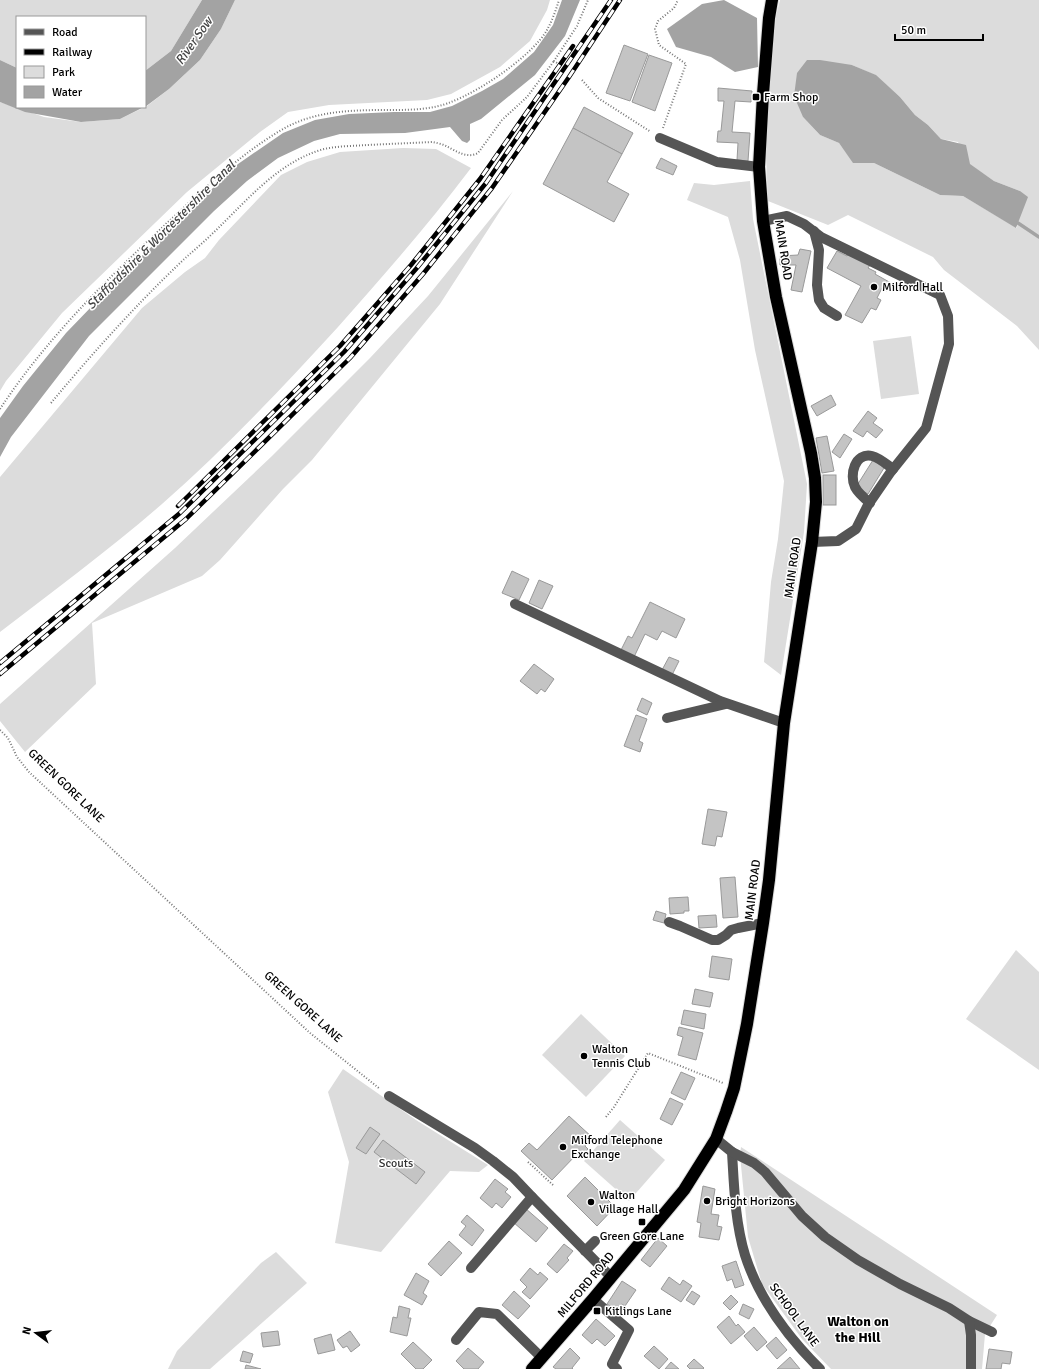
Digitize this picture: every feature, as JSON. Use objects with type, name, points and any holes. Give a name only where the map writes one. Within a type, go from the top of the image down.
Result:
[{"type":"highway","name":"MAIN ROAD","points":[[716,1139],[734,1088],[747,1024],[763,923],[769,880],[784,722],[812,542],[816,502],[811,453],[776,297],[763,221],[759,167],[763,87],[772,0]]},
{"type":"highway","name":"MILFORD ROAD","points":[[532,1369],[684,1190],[716,1139]]},
{"type":"street","points":[[660,138],[717,162],[759,167]]},
{"type":"street","points":[[763,221],[787,216],[804,224],[821,237],[940,296],[948,316],[949,344],[926,428],[893,469],[870,503],[856,529],[838,541],[812,542]]},
{"type":"street","points":[[814,231],[818,250],[817,285],[819,300],[824,308],[837,316]]},
{"type":"street","points":[[870,503],[854,487],[852,472],[858,460],[864,456],[872,456],[893,469]]},
{"type":"street","points":[[515,604],[726,704],[784,722]]},
{"type":"street","points":[[667,718],[726,704]]},
{"type":"street","points":[[669,922],[712,940],[718,940],[731,930],[763,923]]},
{"type":"street","points":[[389,1096],[475,1148],[513,1177],[611,1277]]},
{"type":"street","points":[[716,1139],[732,1152],[754,1163],[765,1172],[802,1216],[825,1237],[858,1260],[900,1284],[949,1308],[969,1321],[992,1332]]},
{"type":"street","name":"SCHOOL LANE","points":[[732,1152],[738,1225],[745,1255],[758,1289],[780,1322],[805,1354],[820,1369]]},
{"type":"street","points":[[471,1268],[532,1197]]},
{"type":"street","points":[[585,1251],[595,1241]]},
{"type":"street","points":[[593,1299],[629,1330],[612,1364],[617,1369]]},
{"type":"street","points":[[456,1340],[479,1312],[497,1314],[542,1358]]},
{"type":"street","points":[[969,1321],[972,1335],[971,1369]]},
{"type":"path","points":[[0,409],[43,351],[83,306],[156,234],[219,175],[250,152],[278,132],[298,121],[318,115],[349,111],[410,110],[447,104],[474,90],[514,65],[533,47],[546,31],[559,0]]},
{"type":"path","points":[[51,403],[119,324],[178,264],[212,235],[257,189],[286,167],[306,156],[325,149],[350,146],[433,142],[444,145],[466,155],[473,156],[478,153],[502,120],[527,97],[556,62],[578,26],[588,0]]},
{"type":"path","points":[[582,80],[598,98],[660,138],[686,64],[659,45],[655,29],[658,21],[674,8],[678,0]]},
{"type":"path","name":"GREEN GORE LANE","points":[[0,730],[8,738],[17,757],[29,772],[310,1033],[389,1096]]},
{"type":"path","points":[[606,1117],[614,1108],[648,1054],[734,1088]]},
{"type":"path","points":[[528,1162],[553,1185]]},
{"type":"green space","points":[[0,0],[202,0],[171,51],[146,70],[146,16],[16,16],[16,68],[0,60]]},
{"type":"green space","points":[[235,0],[550,0],[547,10],[530,41],[500,67],[451,94],[427,100],[329,105],[288,112],[260,132],[187,192],[62,313],[6,381],[0,391],[0,102],[44,117],[81,122],[120,119],[143,108],[146,108],[169,89],[200,60],[221,29]]},
{"type":"green space","points":[[780,0],[1039,0],[1039,350],[1017,326],[944,270],[933,257],[848,215],[828,225],[768,201],[766,156],[776,16]],"holes":[[[852,65],[875,75],[900,97],[915,115],[928,125],[941,139],[958,142],[969,164],[994,181],[1020,191],[1017,228],[963,196],[940,195],[874,163],[854,163],[839,143],[820,135],[803,117]]]},
{"type":"green space","points":[[403,148],[436,149],[471,168],[423,229],[338,327],[231,440],[142,521],[0,632],[0,477],[142,308],[185,272],[205,258],[219,240],[281,175],[307,162],[340,152]]},
{"type":"green space","points":[[750,181],[753,219],[807,484],[804,532],[781,675],[764,662],[771,582],[778,539],[784,481],[755,350],[740,260],[728,217],[687,200],[694,183],[714,185]]},
{"type":"green space","points":[[513,191],[440,304],[312,460],[283,489],[220,560],[202,576],[92,623],[96,684],[25,752],[0,721],[0,704],[175,548],[272,456],[370,358],[428,296]]},
{"type":"green space","points":[[911,336],[919,394],[881,399],[873,341]]},
{"type":"green space","points":[[1016,950],[1039,972],[1039,1070],[966,1019]]},
{"type":"green space","name":"Walton Tennis Club","points":[[581,1014],[625,1056],[586,1097],[542,1055]]},
{"type":"green space","name":"Scouts","points":[[343,1069],[416,1120],[488,1165],[479,1172],[450,1171],[381,1252],[335,1243],[349,1162],[328,1092]]},
{"type":"green space","points":[[620,1120],[665,1160],[629,1201],[584,1161]]},
{"type":"green space","points":[[741,1147],[997,1315],[985,1334],[982,1369],[831,1369],[802,1339],[762,1284],[748,1237],[740,1155]]},
{"type":"green space","points":[[276,1252],[307,1283],[210,1369],[168,1369],[177,1351],[261,1263]]},
{"type":"water","name":"River Sow","points":[[202,0],[235,0],[221,29],[200,60],[169,89],[146,106],[146,70],[171,51]]},
{"type":"water","points":[[562,0],[580,0],[565,36],[535,75],[481,119],[470,124],[470,140],[467,143],[462,141],[450,127],[405,133],[340,134],[314,141],[278,158],[247,181],[214,211],[89,336],[11,437],[0,457],[0,418],[23,386],[66,333],[124,273],[238,164],[283,133],[315,120],[349,114],[430,112],[452,106],[482,91],[503,79],[534,52],[553,25]]},
{"type":"water","points":[[724,0],[757,18],[758,67],[735,72],[711,57],[676,47],[667,29],[702,4]]},
{"type":"water","points":[[0,60],[16,68],[16,108],[142,108],[120,119],[81,122],[25,112],[0,102]]},
{"type":"water","points":[[807,60],[820,60],[852,65],[876,75],[941,139],[966,145],[970,164],[994,181],[1020,191],[1028,197],[1016,228],[963,196],[940,195],[874,163],[853,163],[839,143],[820,135],[803,117],[794,96],[797,73]]},
{"type":"building","points":[[624,45],[648,54],[630,101],[606,93]]},
{"type":"building","points":[[649,55],[672,63],[655,111],[632,102]]},
{"type":"building","points":[[718,88],[752,91],[751,102],[735,101],[732,132],[750,133],[748,161],[737,160],[738,143],[717,142],[718,131],[721,131],[724,101],[718,101]]},
{"type":"building","points":[[584,107],[633,133],[622,154],[573,128]]},
{"type":"building","points":[[573,128],[622,154],[607,182],[629,194],[614,222],[543,184]]},
{"type":"building","points":[[661,158],[677,166],[673,175],[656,168]]},
{"type":"building","points":[[800,249],[811,251],[802,292],[791,290],[796,265],[780,265],[780,256],[798,255]]},
{"type":"building","name":"Milford Hall","points":[[837,251],[847,256],[848,254],[870,265],[868,268],[876,272],[875,274],[891,283],[887,291],[882,288],[877,298],[881,300],[876,310],[871,308],[862,323],[845,315],[861,286],[827,268]]},
{"type":"building","points":[[831,395],[836,405],[817,416],[811,406]]},
{"type":"building","points":[[868,411],[877,418],[873,423],[883,430],[876,438],[867,431],[863,437],[853,431]]},
{"type":"building","points":[[844,434],[852,439],[840,458],[832,452]]},
{"type":"building","points":[[827,436],[834,471],[822,473],[816,438]]},
{"type":"building","points":[[873,460],[884,468],[868,494],[856,487]]},
{"type":"building","points":[[823,475],[836,475],[836,505],[823,505]]},
{"type":"building","points":[[512,571],[529,579],[519,600],[502,593]]},
{"type":"building","points":[[539,580],[553,586],[542,609],[529,603]]},
{"type":"building","points":[[650,602],[685,619],[676,638],[662,631],[657,640],[645,634],[634,657],[621,650],[628,636],[632,638]]},
{"type":"building","points":[[669,657],[679,661],[672,675],[662,670]]},
{"type":"building","points":[[534,664],[554,679],[545,692],[541,689],[537,694],[520,681]]},
{"type":"building","points":[[642,698],[652,703],[647,715],[637,710]]},
{"type":"building","points":[[636,715],[647,719],[639,741],[643,743],[640,752],[624,746]]},
{"type":"building","points":[[708,809],[727,812],[722,837],[717,836],[715,846],[702,844]]},
{"type":"building","points":[[735,877],[738,917],[723,918],[720,878]]},
{"type":"building","points":[[688,897],[689,911],[670,914],[669,898]]},
{"type":"building","points":[[656,911],[666,914],[664,923],[653,920]]},
{"type":"building","points":[[716,915],[717,927],[699,928],[698,916]]},
{"type":"building","points":[[712,956],[732,959],[729,980],[709,977]]},
{"type":"building","points":[[695,989],[713,993],[710,1007],[692,1004]]},
{"type":"building","points":[[684,1010],[706,1014],[704,1029],[681,1024]]},
{"type":"building","points":[[679,1027],[703,1033],[696,1060],[678,1055],[683,1037],[677,1035]]},
{"type":"building","points":[[681,1072],[695,1078],[685,1100],[671,1093]]},
{"type":"building","points":[[670,1098],[683,1104],[672,1125],[660,1119]]},
{"type":"building","name":"Milford Telephone Exchange","points":[[569,1116],[593,1138],[585,1146],[588,1149],[581,1157],[577,1154],[552,1180],[521,1151],[529,1143],[537,1150]]},
{"type":"building","points":[[370,1127],[380,1134],[366,1154],[356,1148]]},
{"type":"building","points":[[383,1140],[425,1172],[416,1184],[374,1152]]},
{"type":"building","name":"Walton Village Hall","points":[[585,1177],[615,1207],[597,1226],[567,1196]]},
{"type":"building","points":[[495,1179],[508,1189],[505,1192],[511,1197],[502,1208],[496,1203],[492,1208],[480,1198]]},
{"type":"building","name":"Bright Horizons","points":[[703,1186],[715,1189],[711,1214],[719,1215],[717,1226],[722,1227],[719,1240],[699,1237],[701,1223],[697,1222]]},
{"type":"building","points":[[525,1208],[548,1228],[536,1242],[513,1222]]},
{"type":"building","points":[[467,1215],[484,1230],[472,1246],[459,1235],[466,1226],[461,1222]]},
{"type":"building","points":[[658,1238],[667,1246],[650,1267],[641,1260]]},
{"type":"building","points":[[449,1241],[462,1253],[441,1276],[428,1264]]},
{"type":"building","points":[[564,1244],[573,1251],[567,1258],[569,1260],[557,1273],[547,1264]]},
{"type":"building","points":[[736,1261],[744,1285],[735,1288],[732,1279],[727,1281],[722,1266]]},
{"type":"building","points":[[530,1268],[538,1275],[540,1272],[548,1279],[530,1299],[522,1292],[527,1287],[520,1280]]},
{"type":"building","points":[[416,1273],[429,1281],[423,1293],[427,1296],[422,1305],[404,1295]]},
{"type":"building","points":[[669,1277],[680,1285],[683,1280],[692,1286],[681,1302],[661,1289]]},
{"type":"building","points":[[622,1281],[636,1290],[625,1306],[621,1304],[617,1310],[607,1304]]},
{"type":"building","points":[[514,1291],[530,1306],[518,1319],[502,1305]]},
{"type":"building","points":[[692,1291],[700,1296],[694,1305],[686,1300]]},
{"type":"building","points":[[731,1295],[738,1302],[730,1310],[723,1303]]},
{"type":"building","points":[[743,1304],[754,1309],[749,1319],[739,1314]]},
{"type":"building","points":[[399,1306],[410,1309],[408,1318],[411,1318],[407,1336],[390,1332],[393,1317],[397,1318]]},
{"type":"building","points":[[729,1316],[736,1326],[738,1324],[745,1332],[731,1344],[717,1327]]},
{"type":"building","points":[[596,1319],[615,1336],[605,1346],[597,1339],[592,1344],[582,1335]]},
{"type":"building","points":[[754,1327],[767,1342],[757,1351],[744,1336]]},
{"type":"building","points":[[278,1331],[280,1345],[263,1347],[261,1333]]},
{"type":"building","points":[[350,1331],[360,1345],[351,1352],[347,1346],[343,1348],[337,1340]]},
{"type":"building","points":[[331,1334],[335,1350],[318,1354],[314,1339]]},
{"type":"building","points":[[776,1337],[787,1350],[777,1359],[766,1346]]},
{"type":"building","points":[[413,1342],[432,1360],[423,1369],[416,1369],[401,1354]]},
{"type":"building","points":[[654,1346],[668,1359],[659,1369],[644,1356]]},
{"type":"building","points":[[468,1348],[484,1362],[478,1369],[464,1369],[456,1361]]},
{"type":"building","points":[[570,1348],[580,1358],[572,1368],[573,1369],[556,1369],[553,1367]]},
{"type":"building","points":[[989,1349],[1012,1352],[1010,1364],[1002,1363],[1001,1369],[986,1369]]},
{"type":"building","points":[[243,1351],[253,1354],[250,1363],[240,1361]]},
{"type":"building","points":[[790,1357],[800,1369],[777,1369]]},
{"type":"building","points":[[694,1359],[704,1368],[703,1369],[690,1369],[687,1366]]},
{"type":"building","points":[[671,1362],[679,1369],[665,1369]]},
{"type":"building","points":[[246,1365],[261,1369],[245,1369]]},
{"type":"waterway","points":[[1018,223],[1039,237]]},
{"type":"railway","points":[[0,663],[180,513],[344,352],[416,269],[486,183],[611,0]]},
{"type":"railway","points":[[0,674],[186,519],[350,358],[423,274],[492,188],[620,0]]},
{"type":"railway","points":[[178,506],[340,346],[411,265],[480,179],[573,46]]},
{"type":"place","name":"Farm Shop","points":[[756,97]]},
{"type":"place","name":"Milford Hall","points":[[874,287]]},
{"type":"place","name":"Walton Tennis Club","points":[[584,1056]]},
{"type":"place","name":"Milford Telephone Exchange","points":[[563,1147]]},
{"type":"place","name":"Bright Horizons","points":[[707,1201]]},
{"type":"place","name":"Walton Village Hall","points":[[591,1202]]},
{"type":"place","name":"Green Gore Lane","points":[[642,1222]]},
{"type":"place","name":"Kitlings Lane","points":[[597,1311]]},
{"type":"district","name":"Walton on the Hill","points":[[858,1330]]},
{"type":"water label","name":"Staffordshire & Worcestershire Canal","points":[[161,235]]}]
